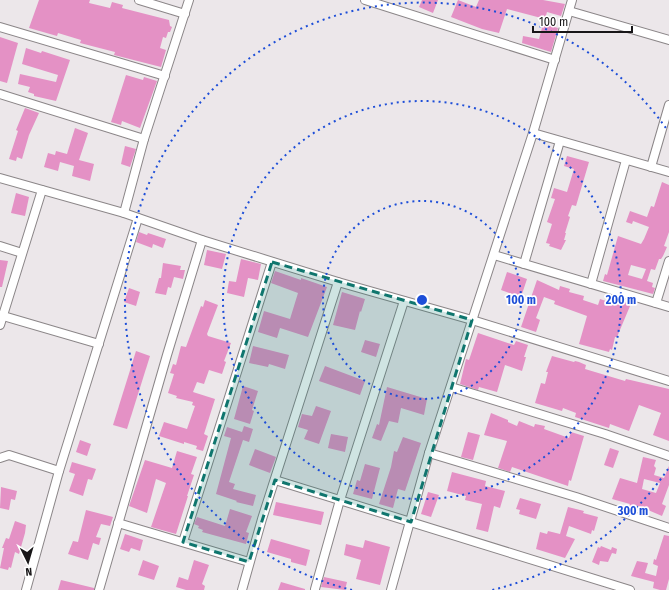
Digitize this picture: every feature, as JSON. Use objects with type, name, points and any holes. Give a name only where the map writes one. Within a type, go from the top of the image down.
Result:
[{"type":"street","points":[[139,0],[184,14]]},
{"type":"street","points":[[124,213],[144,140],[189,0]]},
{"type":"street","points":[[365,0],[555,60]]},
{"type":"street","points":[[392,590],[429,453],[533,134],[572,0]]},
{"type":"street","points":[[569,11],[669,40]]},
{"type":"street","points":[[0,27],[165,76]]},
{"type":"street","points":[[0,94],[144,140]]},
{"type":"street","points":[[651,167],[669,106]]},
{"type":"street","points":[[533,134],[669,172]]},
{"type":"street","points":[[524,264],[560,141]]},
{"type":"street","points":[[591,284],[626,160]]},
{"type":"street","points":[[0,178],[124,213],[272,262],[472,320],[669,381]]},
{"type":"street","points":[[0,326],[1,315],[42,190]]},
{"type":"street","points":[[26,590],[59,471],[138,218]]},
{"type":"street","points":[[99,590],[202,240]]},
{"type":"street","points":[[0,246],[22,253]]},
{"type":"street","points":[[494,255],[669,307]]},
{"type":"street","points":[[656,303],[669,261]]},
{"type":"street","points":[[183,542],[272,262]]},
{"type":"street","points":[[242,590],[249,562],[338,282]]},
{"type":"street","points":[[316,589],[340,500],[404,301]]},
{"type":"street","points":[[1,315],[99,344]]},
{"type":"street","points":[[451,387],[605,434],[669,456]]},
{"type":"street","points":[[429,453],[576,497],[669,528]]},
{"type":"street","points":[[0,458],[9,455],[59,471]]},
{"type":"street","points":[[276,480],[630,590]]},
{"type":"street","points":[[118,522],[249,562]]},
{"type":"highlighted area","points":[[272,262],[472,320],[411,522],[275,480],[249,562],[183,542]]},
{"type":"building","points":[[39,0],[90,0],[89,3],[110,8],[112,2],[123,5],[122,8],[169,20],[170,26],[172,27],[166,38],[163,37],[160,48],[166,50],[161,67],[114,55],[115,52],[80,43],[81,40],[58,33],[57,36],[29,28]]},
{"type":"building","points":[[422,0],[438,0],[433,13],[419,7]]},
{"type":"building","points":[[458,0],[476,7],[479,0],[543,0],[565,4],[561,16],[547,12],[545,19],[507,9],[499,33],[482,29],[451,17]]},
{"type":"building","points":[[543,24],[558,28],[551,52],[522,43],[523,36],[539,39]]},
{"type":"building","points":[[0,37],[18,43],[7,83],[0,81]]},
{"type":"building","points":[[26,48],[41,53],[42,51],[70,60],[56,101],[34,96],[34,94],[28,92],[30,87],[18,84],[20,74],[56,82],[58,75],[22,64]]},
{"type":"building","points":[[126,75],[143,80],[144,77],[157,81],[140,128],[122,121],[121,125],[111,122]]},
{"type":"building","points":[[25,108],[39,113],[29,135],[22,159],[17,157],[16,161],[9,159],[18,131],[16,130]]},
{"type":"building","points":[[75,128],[88,133],[79,160],[94,164],[90,181],[72,176],[74,166],[60,162],[58,171],[44,167],[48,153],[55,155],[56,151],[67,154]]},
{"type":"building","points":[[125,146],[136,149],[130,167],[121,164]]},
{"type":"building","points":[[567,156],[589,162],[576,206],[572,205],[568,216],[570,217],[565,233],[564,240],[566,240],[561,250],[549,246],[550,244],[546,243],[552,224],[547,222],[555,199],[551,198],[554,188],[567,192],[574,169],[564,166]]},
{"type":"building","points":[[662,182],[669,185],[669,232],[664,246],[667,247],[661,259],[659,259],[655,270],[651,269],[647,281],[653,283],[652,287],[655,288],[653,294],[603,281],[605,274],[607,275],[618,236],[641,244],[649,227],[633,221],[632,224],[626,222],[630,211],[647,217],[651,206],[654,207]],"holes":[[[631,265],[646,269],[642,279],[628,275]]]},
{"type":"building","points":[[16,193],[29,197],[25,216],[11,213]]},
{"type":"building","points":[[139,232],[147,235],[148,233],[166,239],[163,248],[153,244],[152,248],[136,242]]},
{"type":"building","points":[[207,250],[226,254],[222,269],[204,265]]},
{"type":"building","points":[[241,259],[261,264],[258,280],[248,278],[244,297],[227,293],[229,281],[236,282]]},
{"type":"building","points":[[0,260],[8,261],[2,287],[0,287]]},
{"type":"building","points":[[163,263],[181,266],[180,270],[185,270],[183,279],[174,277],[171,288],[168,287],[166,295],[155,293],[159,278],[161,278]]},
{"type":"building","points":[[275,271],[327,287],[308,337],[280,328],[277,338],[258,332],[264,311],[290,319],[298,293],[271,283]]},
{"type":"building","points":[[507,272],[527,279],[521,297],[501,290]]},
{"type":"building","points":[[537,280],[559,290],[560,286],[570,289],[569,292],[584,296],[583,300],[598,305],[600,299],[615,304],[621,301],[628,303],[630,306],[617,337],[615,337],[612,350],[610,349],[609,352],[579,344],[587,316],[554,304],[555,301],[544,297],[536,318],[540,320],[536,332],[521,327]]},
{"type":"building","points":[[129,288],[140,292],[136,306],[124,302]]},
{"type":"building","points":[[342,292],[365,299],[355,330],[333,325]]},
{"type":"building","points":[[205,300],[218,305],[207,334],[208,336],[231,343],[224,361],[226,362],[222,374],[209,370],[204,384],[197,382],[193,392],[215,399],[204,434],[208,436],[203,451],[196,449],[197,446],[184,442],[184,444],[159,436],[164,422],[187,429],[195,406],[192,405],[193,402],[176,398],[177,396],[168,393],[174,374],[170,373],[173,364],[176,365],[181,346],[186,347],[201,306],[203,307]]},
{"type":"building","points":[[478,333],[514,345],[516,341],[528,345],[522,371],[505,365],[497,392],[479,387],[478,390],[460,384],[466,359],[469,360]]},
{"type":"building","points":[[365,340],[380,344],[376,357],[361,352]]},
{"type":"building","points":[[253,346],[289,355],[285,369],[269,364],[268,367],[249,363]]},
{"type":"building","points":[[136,351],[150,356],[127,429],[113,425]]},
{"type":"building","points":[[552,356],[579,362],[586,365],[585,369],[625,381],[626,379],[669,389],[669,441],[653,435],[661,413],[639,405],[629,431],[610,424],[609,428],[575,417],[576,413],[563,408],[562,411],[535,403],[541,383],[545,384],[548,372],[546,372]]},
{"type":"building","points":[[325,366],[365,381],[360,395],[319,381]]},
{"type":"building","points":[[243,386],[258,391],[252,410],[254,411],[250,424],[234,419]]},
{"type":"building","points":[[387,387],[427,399],[424,415],[401,408],[398,423],[389,421],[381,441],[372,438],[377,424],[379,425]]},
{"type":"building","points":[[316,406],[331,411],[319,444],[304,439],[308,430],[298,427],[302,414],[312,416]]},
{"type":"building","points":[[491,413],[508,420],[508,422],[517,426],[519,421],[534,427],[535,424],[545,426],[544,429],[569,438],[571,432],[584,436],[571,481],[569,480],[568,486],[512,467],[510,472],[498,468],[507,441],[484,435]]},
{"type":"building","points":[[244,426],[253,429],[249,442],[243,440],[229,482],[235,484],[233,489],[256,495],[253,506],[236,502],[237,501],[216,494],[231,438],[224,436],[227,427],[242,432]]},
{"type":"building","points":[[468,432],[480,435],[473,460],[461,457]]},
{"type":"building","points":[[331,434],[348,437],[345,452],[328,448]]},
{"type":"building","points":[[403,437],[421,443],[405,491],[398,489],[393,508],[379,504],[391,467],[394,451],[397,452]]},
{"type":"building","points":[[80,440],[91,444],[87,456],[76,452]]},
{"type":"building","points":[[610,448],[619,451],[613,468],[604,465]]},
{"type":"building","points":[[255,449],[276,457],[270,473],[249,465]]},
{"type":"building","points":[[177,451],[197,457],[191,474],[194,475],[176,534],[151,527],[166,483],[156,479],[147,513],[129,506],[145,460],[172,468]]},
{"type":"building","points":[[643,457],[656,460],[654,475],[664,478],[669,466],[669,485],[662,504],[666,506],[662,516],[635,505],[634,507],[629,506],[630,504],[612,499],[620,478],[637,483]],"holes":[[[644,479],[660,483],[656,493],[642,489]]]},
{"type":"building","points":[[72,462],[96,469],[92,480],[88,479],[83,496],[69,491],[75,474],[69,472]]},
{"type":"building","points":[[365,464],[380,468],[372,499],[353,494],[357,480],[360,481]]},
{"type":"building","points":[[452,472],[486,481],[485,486],[505,491],[500,508],[494,506],[488,532],[476,529],[482,504],[465,500],[466,496],[447,491]]},
{"type":"building","points":[[1,487],[17,491],[15,500],[11,499],[9,510],[0,508]]},
{"type":"building","points":[[428,492],[439,495],[431,517],[421,514]]},
{"type":"building","points":[[520,498],[541,504],[536,519],[519,514],[520,510],[516,509]]},
{"type":"building","points":[[276,502],[324,512],[321,525],[273,515]]},
{"type":"building","points":[[568,507],[584,511],[583,513],[598,517],[594,531],[592,530],[591,534],[569,526],[566,536],[575,539],[565,558],[536,549],[540,532],[547,534],[548,531],[560,534]]},
{"type":"building","points":[[230,509],[252,516],[246,532],[249,533],[246,544],[202,532],[203,530],[198,528],[199,526],[194,524],[197,517],[225,526]]},
{"type":"building","points":[[86,510],[113,517],[110,526],[101,524],[96,537],[101,538],[99,545],[93,543],[88,560],[68,554],[73,541],[78,542]]},
{"type":"building","points":[[15,521],[26,525],[25,533],[19,554],[15,552],[11,568],[9,567],[8,570],[0,568],[4,548],[2,548],[6,538],[9,539]]},
{"type":"building","points":[[125,534],[143,540],[140,551],[131,548],[129,552],[120,549]]},
{"type":"building","points":[[664,535],[669,536],[669,579],[666,590],[660,590],[653,588],[654,582],[631,576],[637,561],[648,563],[645,573],[656,576],[658,566],[653,564],[654,559],[656,560]]},
{"type":"building","points":[[271,539],[310,550],[306,566],[291,562],[291,559],[267,552]]},
{"type":"building","points":[[365,540],[390,547],[380,585],[356,579],[361,560],[344,555],[346,544],[363,548]]},
{"type":"building","points":[[601,546],[611,550],[612,547],[617,549],[616,554],[612,553],[608,562],[600,561],[599,565],[592,562],[598,547],[600,548]]},
{"type":"building","points":[[143,560],[159,566],[154,580],[138,575]]},
{"type":"building","points":[[194,560],[209,565],[202,584],[205,586],[204,590],[186,590],[176,587],[179,577],[188,580]]},
{"type":"building","points":[[324,577],[347,582],[345,590],[321,587]]},
{"type":"building","points":[[61,580],[94,588],[94,590],[58,590]]},
{"type":"building","points":[[281,582],[305,589],[305,590],[278,590]]}]
